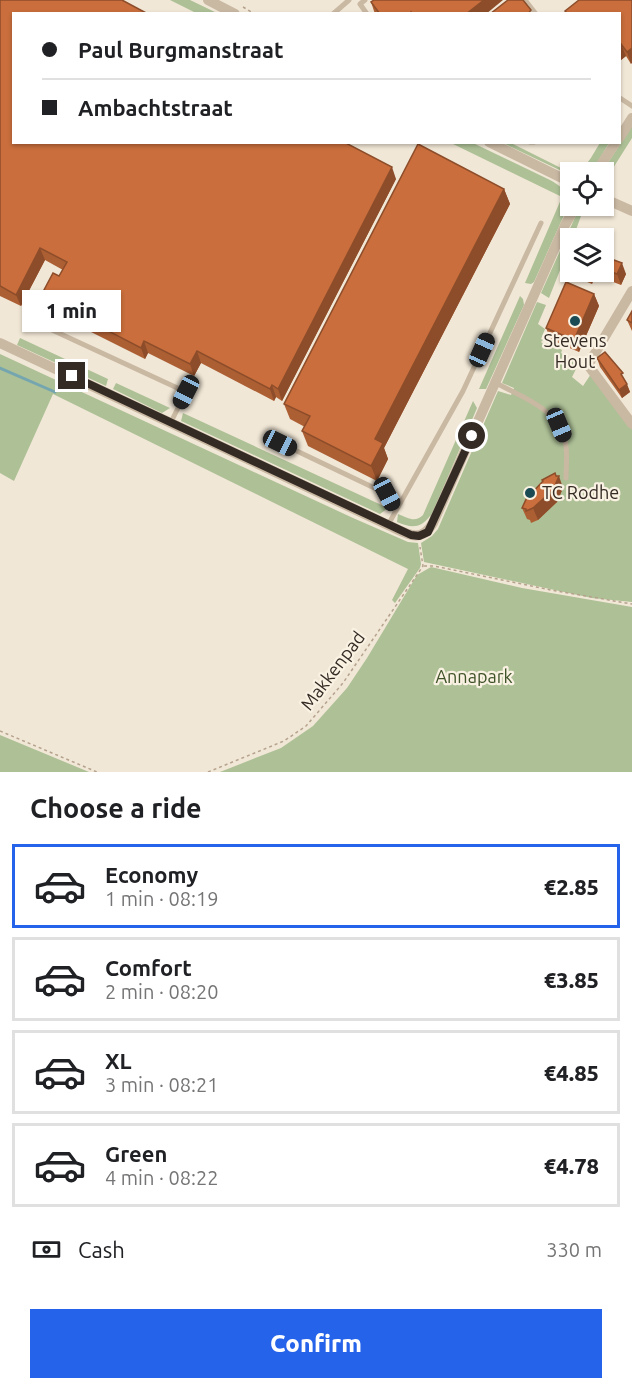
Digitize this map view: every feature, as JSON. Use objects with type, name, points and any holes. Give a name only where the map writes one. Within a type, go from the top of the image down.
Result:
[{"type":"street","points":[[208,0],[231,12]]},
{"type":"street","points":[[621,134],[632,118]]},
{"type":"street","points":[[493,144],[560,177]]},
{"type":"street","points":[[603,162],[615,144]]},
{"type":"street","points":[[614,203],[632,211]]},
{"type":"street","points":[[0,343],[388,525],[419,536],[428,532],[434,523],[570,216]]},
{"type":"street","points":[[632,291],[588,365],[632,424]]},
{"type":"lane","points":[[335,12],[349,0]]},
{"type":"lane","points":[[525,0],[534,12]]},
{"type":"lane","points":[[388,525],[463,391],[541,223]]},
{"type":"lane","points":[[37,324],[186,392],[171,422]]},
{"type":"lane","points":[[496,384],[545,409],[559,425],[565,440],[566,478]]},
{"type":"lane","points":[[280,443],[387,494],[395,509]]},
{"type":"path","points":[[419,536],[423,566],[434,566],[632,604]]},
{"type":"path","name":"Makkenpad","points":[[208,772],[284,741],[306,726],[343,683],[423,566]]},
{"type":"path","points":[[0,731],[97,772]]},
{"type":"green space","points":[[170,0],[190,0],[215,12],[194,12]]},
{"type":"green space","points":[[632,126],[632,138],[614,167],[614,162],[609,162]]},
{"type":"green space","points":[[453,144],[475,144],[560,186],[560,196]]},
{"type":"green space","points":[[505,144],[513,144],[560,168],[560,170]]},
{"type":"green space","points":[[599,144],[608,144],[597,162],[588,162]]},
{"type":"green space","points":[[560,202],[560,216],[564,216],[534,282],[525,283]]},
{"type":"green space","points":[[576,216],[581,216],[577,228],[570,228]]},
{"type":"green space","points":[[560,251],[560,270],[549,298],[541,293]]},
{"type":"green space","points":[[520,296],[524,305],[486,389],[479,389]]},
{"type":"green space","name":"TC Rodhe","points":[[537,302],[546,305],[538,324],[545,329],[541,342],[545,345],[548,342],[562,350],[561,353],[579,363],[572,377],[583,386],[591,374],[632,427],[632,602],[592,598],[424,562],[421,543],[438,529],[498,391],[511,395],[514,388],[502,383]]},
{"type":"green space","points":[[20,338],[108,379],[106,386],[17,345]]},
{"type":"green space","points":[[0,354],[353,518],[408,542],[418,543],[420,568],[395,603],[392,600],[408,569],[53,394],[14,481],[0,473]]},
{"type":"green space","points":[[116,383],[170,408],[162,413],[113,389]]},
{"type":"green space","points":[[473,401],[477,408],[431,517],[415,526],[397,522],[398,514],[414,519],[423,515]]},
{"type":"green space","points":[[183,413],[388,508],[380,514],[181,421]]},
{"type":"green space","name":"Annapark","points":[[431,567],[522,588],[632,607],[632,772],[220,772],[281,748],[313,726],[347,688],[417,575]]},
{"type":"green space","points":[[0,735],[89,772],[0,772]]},
{"type":"building","points":[[0,0],[122,0],[144,12],[12,12],[12,144],[348,144],[392,167],[278,389],[272,385],[270,389],[197,351],[190,364],[144,341],[141,348],[87,320],[90,313],[44,290],[53,273],[59,276],[67,262],[40,248],[16,295],[0,286]]},
{"type":"building","points":[[374,0],[484,0],[469,12],[378,12],[371,2]]},
{"type":"building","points":[[508,0],[523,0],[531,10],[530,12],[493,12]]},
{"type":"building","points":[[579,0],[631,0],[632,48],[627,52],[621,44],[621,12],[565,11]]},
{"type":"building","points":[[418,144],[504,189],[375,439],[383,443],[371,466],[302,431],[310,416],[284,404]]},
{"type":"building","points":[[614,260],[622,263],[617,274],[614,273]]},
{"type":"building","points":[[566,282],[594,294],[574,340],[546,328]]},
{"type":"building","points":[[632,311],[632,323],[627,320]]},
{"type":"building","points":[[605,352],[623,373],[621,374],[627,384],[619,390],[597,358]]},
{"type":"building","points":[[555,473],[559,476],[553,490],[533,508],[526,511],[522,508],[529,493],[530,495],[542,480]]},
{"type":"waterway","points":[[0,368],[55,392]]},
{"type":"place","name":"Stevens Hout","points":[[575,321]]},
{"type":"place","name":"TC Rodhe","points":[[530,493]]},
{"type":"route","points":[[72,376],[411,535],[419,536],[428,532],[434,523],[472,436]]}]
